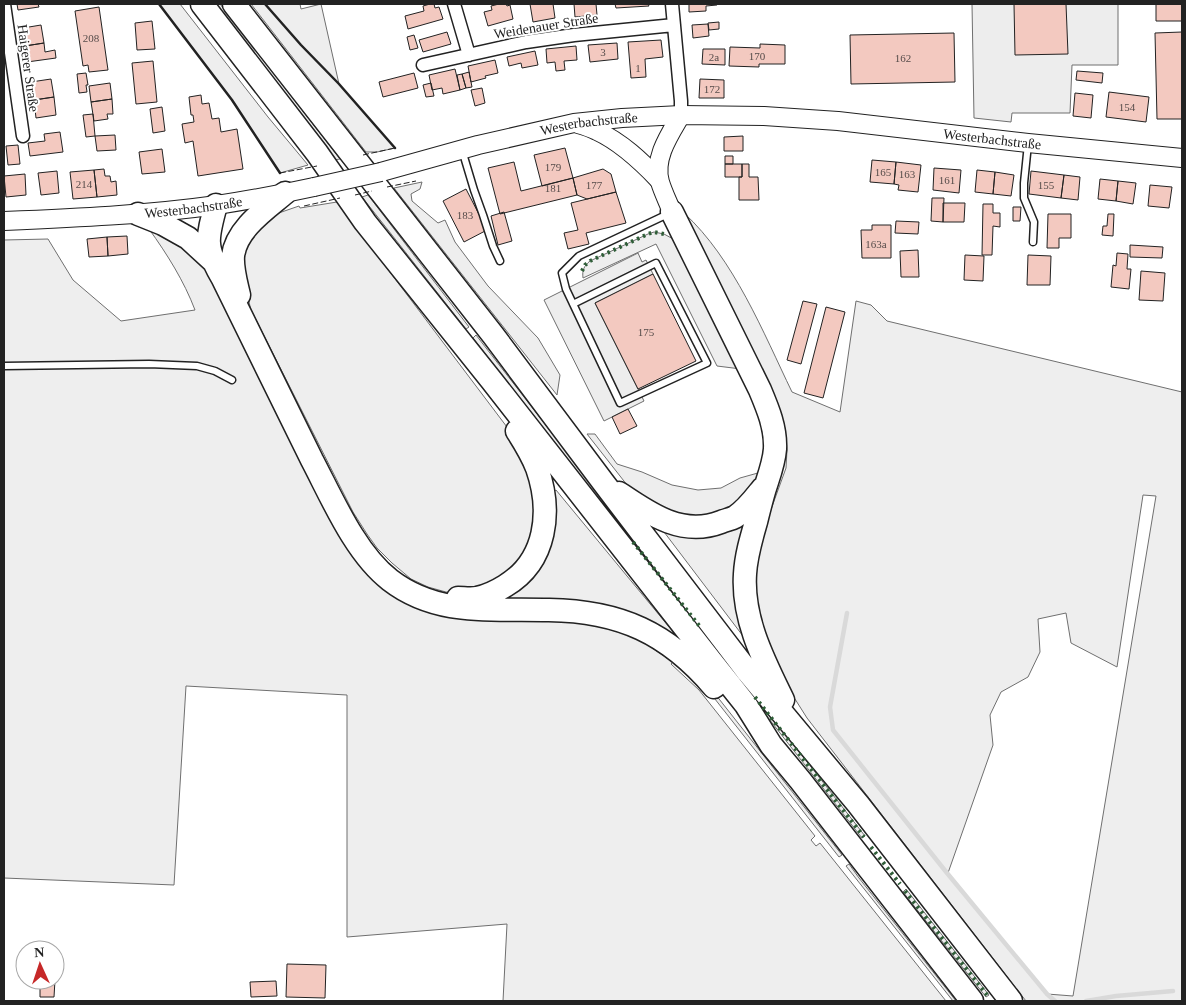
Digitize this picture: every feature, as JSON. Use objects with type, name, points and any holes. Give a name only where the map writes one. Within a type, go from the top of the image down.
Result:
[{"type":"highway","points":[[202,4],[317,152],[365,222],[746,705],[771,745]]},
{"type":"highway","points":[[234,4],[493,334],[748,672],[858,804],[1011,1001]]},
{"type":"highway","points":[[223,258],[254,218],[285,193]]},
{"type":"highway","points":[[216,205],[208,235],[209,248],[223,258],[234,274],[240,296],[291,401],[356,526],[367,543],[389,568],[408,583],[428,593],[453,598],[478,598],[498,591],[513,582],[537,553],[543,533],[544,508],[542,488],[536,467],[492,381]]},
{"type":"highway","points":[[672,212],[760,390],[774,429],[775,448],[773,463],[748,553],[745,574],[746,596],[750,620],[759,650],[800,734]]},
{"type":"highway","points":[[138,214],[163,224],[223,258],[344,522],[367,556],[389,580],[417,597],[459,608],[550,610],[603,616],[633,625],[674,648],[699,669],[736,712],[771,745],[972,1001]]},
{"type":"highway","points":[[603,482],[649,513],[668,522],[690,527],[711,526],[735,517],[748,507],[766,484]]},
{"type":"main road","name":"Westerbachstraße","points":[[4,221],[138,214],[216,205],[285,193],[389,170],[462,149],[574,123],[622,118],[681,115],[764,116],[846,122],[1182,158]]},
{"type":"main road","points":[[672,212],[659,180],[659,164],[660,156],[681,115]]},
{"type":"main road","points":[[574,123],[597,131],[612,139],[628,150],[659,180]]},
{"type":"street","name":"Haigerer Straße","points":[[4,4],[23,136]]},
{"type":"street","points":[[454,4],[468,55]]},
{"type":"street","points":[[672,4],[681,93],[681,115]]},
{"type":"street","name":"Weidenauer Straße","points":[[423,65],[526,42],[674,25]]},
{"type":"lane","points":[[1028,143],[1024,198],[1034,222],[1033,242]]},
{"type":"lane","points":[[462,149],[474,190],[500,261]]},
{"type":"lane","points":[[573,304],[656,263],[707,363],[620,403],[573,304],[566,289],[562,274],[579,256],[672,212]]},
{"type":"lane","points":[[4,366],[149,364],[197,366],[215,371],[232,380]]},
{"type":"shaded area","points":[[159,4],[180,4],[308,165],[280,173],[232,100]]},
{"type":"shaded area","points":[[213,4],[220,4],[340,159],[334,160]]},
{"type":"shaded area","points":[[251,4],[300,4],[301,9],[321,4],[339,84],[395,148],[377,152],[366,152]]},
{"type":"shaded area","points":[[972,4],[1118,4],[1118,65],[1072,65],[1070,113],[1012,113],[1011,122],[974,118]]},
{"type":"shaded area","points":[[422,182],[420,189],[411,194],[412,201],[438,223],[445,220],[455,242],[488,286],[538,338],[560,375],[557,395],[394,188]]},
{"type":"shaded area","points":[[368,195],[469,327],[466,329],[362,197]]},
{"type":"shaded area","points":[[337,202],[513,435],[537,491],[534,538],[509,575],[461,594],[428,587],[411,579],[377,548],[353,512],[251,310],[241,266],[245,243],[270,216],[299,206],[300,208]]},
{"type":"shaded area","points":[[684,213],[702,231],[718,252],[746,297],[792,392],[840,412],[856,301],[871,305],[887,321],[1182,392],[1182,1001],[1026,1001],[807,718],[771,661],[759,628],[754,574],[769,515],[786,468],[785,428]],"holes":[[[1143,495],[1156,496],[1073,996],[1047,994],[948,873],[993,745],[990,715],[1001,692],[1028,677],[1040,652],[1038,619],[1066,613],[1071,643],[1117,667]]]},
{"type":"shaded area","points":[[149,229],[169,234],[184,242],[197,254],[209,270],[342,529],[361,557],[383,582],[409,599],[428,607],[480,616],[577,618],[609,624],[642,636],[671,653],[712,690],[842,855],[839,857],[711,694],[680,664],[650,645],[673,662],[671,664],[699,690],[815,836],[811,840],[816,846],[820,843],[946,1001],[503,1001],[507,924],[347,937],[347,695],[186,686],[174,885],[4,878],[4,240],[48,239],[73,280],[121,321],[195,310],[175,268]]},
{"type":"shaded area","points":[[654,232],[664,234],[675,240],[741,369],[717,366],[656,244],[583,278],[584,268],[590,261]]},
{"type":"shaded area","points":[[638,253],[642,262],[646,260],[653,274],[595,303],[644,401],[604,421],[544,300]]},
{"type":"shaded area","points":[[476,335],[627,530],[624,532],[473,338]]},
{"type":"shaded area","points":[[587,434],[595,434],[617,464],[672,485],[698,490],[721,488],[740,478],[765,471],[753,492],[724,514],[684,518],[661,509],[631,490]]},
{"type":"shaded area","points":[[556,490],[679,639],[498,598],[514,589],[553,492]]},
{"type":"shaded area","points":[[752,512],[746,640],[658,524]]},
{"type":"shaded area","points":[[634,540],[865,836],[862,838],[630,541]]},
{"type":"shaded area","points":[[849,864],[956,1001],[953,1001],[846,866]]},
{"type":"shaded area","points":[[906,889],[989,995],[986,997],[903,892]]},
{"type":"building","points":[[17,4],[38,4],[39,7],[18,10]]},
{"type":"building","points":[[434,4],[435,8],[439,7],[443,19],[408,29],[405,16],[424,11],[423,6]]},
{"type":"building","points":[[499,4],[510,5],[513,19],[488,26],[484,12],[492,10],[491,6]]},
{"type":"building","points":[[530,4],[553,4],[555,18],[533,22]]},
{"type":"building","points":[[574,4],[596,4],[597,15],[575,17]]},
{"type":"building","points":[[615,4],[648,4],[649,6],[616,8]]},
{"type":"building","points":[[689,4],[717,5],[706,6],[706,11],[689,12]]},
{"type":"building","points":[[1014,4],[1066,4],[1068,54],[1015,55]]},
{"type":"building","points":[[1156,4],[1182,4],[1182,21],[1156,21]]},
{"type":"building","points":[[99,7],[108,70],[89,72],[88,65],[83,66],[75,11]]},
{"type":"building","points":[[152,21],[155,49],[137,50],[135,23]]},
{"type":"building","points":[[719,22],[719,29],[709,30],[708,23]]},
{"type":"building","points":[[708,24],[709,36],[693,38],[692,25]]},
{"type":"building","points":[[41,25],[44,43],[25,46],[23,28]]},
{"type":"building","points":[[447,32],[451,44],[423,52],[419,40]]},
{"type":"building","points":[[1182,32],[1182,119],[1157,119],[1155,33]]},
{"type":"building","points":[[954,33],[955,82],[851,84],[850,35]]},
{"type":"building","points":[[414,35],[418,48],[410,50],[407,37]]},
{"type":"building","points":[[661,40],[663,57],[645,59],[646,77],[631,78],[628,42]]},
{"type":"building","points":[[44,43],[45,52],[55,50],[56,58],[27,62],[25,46]]},
{"type":"building","points":[[617,43],[618,59],[590,62],[588,45]]},
{"type":"building","points":[[760,44],[785,45],[785,64],[759,64],[759,67],[729,66],[730,47],[760,48]]},
{"type":"building","points":[[576,46],[577,60],[564,61],[565,70],[556,71],[555,62],[547,63],[546,49]]},
{"type":"building","points":[[703,49],[725,49],[725,65],[702,64]]},
{"type":"building","points":[[535,51],[538,65],[522,68],[521,63],[509,66],[507,57]]},
{"type":"building","points":[[495,60],[498,73],[471,82],[468,66]]},
{"type":"building","points":[[153,61],[157,102],[136,104],[132,63]]},
{"type":"building","points":[[455,69],[460,90],[443,94],[442,88],[432,90],[429,75]]},
{"type":"building","points":[[1077,71],[1103,73],[1102,83],[1076,80]]},
{"type":"building","points":[[469,72],[472,87],[466,88],[462,74]]},
{"type":"building","points":[[86,73],[87,92],[79,93],[77,74]]},
{"type":"building","points":[[414,73],[418,88],[383,97],[379,82]]},
{"type":"building","points":[[462,74],[466,88],[460,90],[457,75]]},
{"type":"building","points":[[51,79],[54,97],[34,100],[31,82]]},
{"type":"building","points":[[700,79],[724,80],[724,98],[699,98]]},
{"type":"building","points":[[110,83],[112,99],[91,102],[89,86]]},
{"type":"building","points":[[431,83],[434,96],[426,97],[423,85]]},
{"type":"building","points":[[482,88],[485,103],[475,106],[471,90]]},
{"type":"building","points":[[1109,92],[1149,97],[1146,122],[1106,117]]},
{"type":"building","points":[[1075,93],[1093,95],[1091,118],[1073,116]]},
{"type":"building","points":[[201,95],[202,104],[209,103],[212,119],[219,118],[221,132],[237,129],[243,169],[198,176],[193,141],[185,143],[182,124],[194,122],[193,115],[191,115],[189,97]]},
{"type":"building","points":[[54,97],[56,115],[36,118],[34,100]]},
{"type":"building","points":[[112,99],[113,114],[107,114],[108,119],[94,121],[91,102]]},
{"type":"building","points":[[162,107],[165,131],[153,133],[150,109]]},
{"type":"building","points":[[93,114],[95,136],[86,137],[83,115]]},
{"type":"building","points":[[60,132],[63,152],[30,156],[28,143],[45,141],[44,134]]},
{"type":"building","points":[[115,135],[116,150],[97,151],[95,136]]},
{"type":"building","points":[[743,136],[743,151],[724,151],[724,137]]},
{"type":"building","points":[[18,145],[20,164],[8,165],[6,146]]},
{"type":"building","points":[[565,148],[573,178],[542,186],[534,155]]},
{"type":"building","points":[[162,149],[165,172],[142,174],[139,152]]},
{"type":"building","points":[[725,156],[733,156],[733,164],[725,164]]},
{"type":"building","points":[[872,160],[896,162],[894,184],[870,182]]},
{"type":"building","points":[[514,162],[521,191],[573,178],[577,195],[500,214],[488,168]]},
{"type":"building","points":[[896,162],[921,165],[918,192],[898,190],[899,185],[894,184]]},
{"type":"building","points":[[725,164],[742,164],[742,177],[725,177]]},
{"type":"building","points":[[742,164],[749,164],[749,177],[758,177],[759,200],[739,200],[739,177],[742,177]]},
{"type":"building","points":[[934,168],[961,170],[959,193],[933,190]]},
{"type":"building","points":[[104,169],[105,176],[110,176],[111,182],[116,181],[117,195],[97,197],[94,170]]},
{"type":"building","points":[[603,169],[611,174],[616,192],[587,199],[577,195],[573,178]]},
{"type":"building","points":[[94,170],[97,197],[73,199],[70,172]]},
{"type":"building","points":[[977,170],[995,172],[993,194],[975,192]]},
{"type":"building","points":[[57,171],[59,193],[41,195],[38,173]]},
{"type":"building","points":[[1031,171],[1064,175],[1061,198],[1029,194]]},
{"type":"building","points":[[995,172],[1014,175],[1011,196],[993,194]]},
{"type":"building","points":[[25,174],[26,195],[6,197],[4,176]]},
{"type":"building","points":[[1064,175],[1080,177],[1078,200],[1061,198]]},
{"type":"building","points":[[1100,179],[1118,181],[1116,201],[1098,199]]},
{"type":"building","points":[[1118,181],[1136,183],[1133,204],[1116,201]]},
{"type":"building","points":[[1150,185],[1172,187],[1169,208],[1148,206]]},
{"type":"building","points":[[466,189],[487,230],[464,242],[443,201]]},
{"type":"building","points":[[616,192],[626,223],[586,233],[589,244],[568,249],[564,233],[578,230],[571,203]]},
{"type":"building","points":[[932,198],[944,198],[943,222],[931,221]]},
{"type":"building","points":[[943,203],[965,203],[964,222],[943,222]]},
{"type":"building","points":[[983,204],[993,204],[993,213],[1000,213],[1000,227],[993,226],[992,255],[982,255]]},
{"type":"building","points":[[1013,207],[1021,207],[1020,221],[1013,221]]},
{"type":"building","points":[[504,212],[512,241],[498,245],[491,216]]},
{"type":"building","points":[[1048,214],[1071,214],[1071,238],[1059,238],[1059,248],[1047,248]]},
{"type":"building","points":[[1108,214],[1114,214],[1113,236],[1102,235],[1103,226],[1107,226]]},
{"type":"building","points":[[896,221],[919,222],[918,234],[895,233]]},
{"type":"building","points":[[872,225],[891,225],[891,258],[862,258],[861,230],[872,230]]},
{"type":"building","points":[[127,236],[128,254],[108,256],[107,237]]},
{"type":"building","points":[[107,237],[108,256],[89,257],[87,239]]},
{"type":"building","points":[[1130,245],[1163,247],[1162,258],[1130,257]]},
{"type":"building","points":[[918,250],[919,277],[901,277],[900,251]]},
{"type":"building","points":[[1117,253],[1128,254],[1127,269],[1131,269],[1129,289],[1111,287],[1113,265],[1116,266]]},
{"type":"building","points":[[965,255],[984,256],[983,281],[964,280]]},
{"type":"building","points":[[1028,255],[1051,256],[1050,285],[1027,285]]},
{"type":"building","points":[[1141,271],[1165,273],[1163,301],[1139,300]]},
{"type":"building","points":[[653,274],[696,361],[638,389],[595,303]]},
{"type":"building","points":[[803,301],[817,304],[801,364],[787,360]]},
{"type":"building","points":[[826,307],[845,312],[823,398],[804,393]]},
{"type":"building","points":[[628,409],[637,426],[620,434],[612,417]]},
{"type":"building","points":[[287,964],[326,965],[325,998],[286,997]]},
{"type":"building","points":[[276,981],[277,996],[251,997],[250,982]]},
{"type":"building","points":[[40,990],[54,990],[54,997],[40,997]]},
{"type":"waterway","points":[[847,613],[830,707],[833,730],[947,873],[1047,994],[1055,1001]]},
{"type":"waterway","points":[[1086,1001],[1116,996],[1173,991]]},
{"type":"hedge","points":[[582,271],[590,261],[648,234],[654,232],[664,234]]},
{"type":"hedge","points":[[633,542],[701,628]]},
{"type":"hedge","points":[[755,697],[864,837]]},
{"type":"hedge","points":[[871,847],[900,884]]},
{"type":"hedge","points":[[905,891],[987,995]]},
{"type":"fence","points":[[363,155],[395,148]]},
{"type":"fence","points":[[280,173],[317,166]]},
{"type":"fence","points":[[387,187],[416,181]]},
{"type":"fence","points":[[355,195],[372,191]]},
{"type":"fence","points":[[304,206],[340,198]]},
{"type":"wall","points":[[159,4],[232,100],[280,173]]},
{"type":"wall","points":[[265,4],[395,148]]}]
